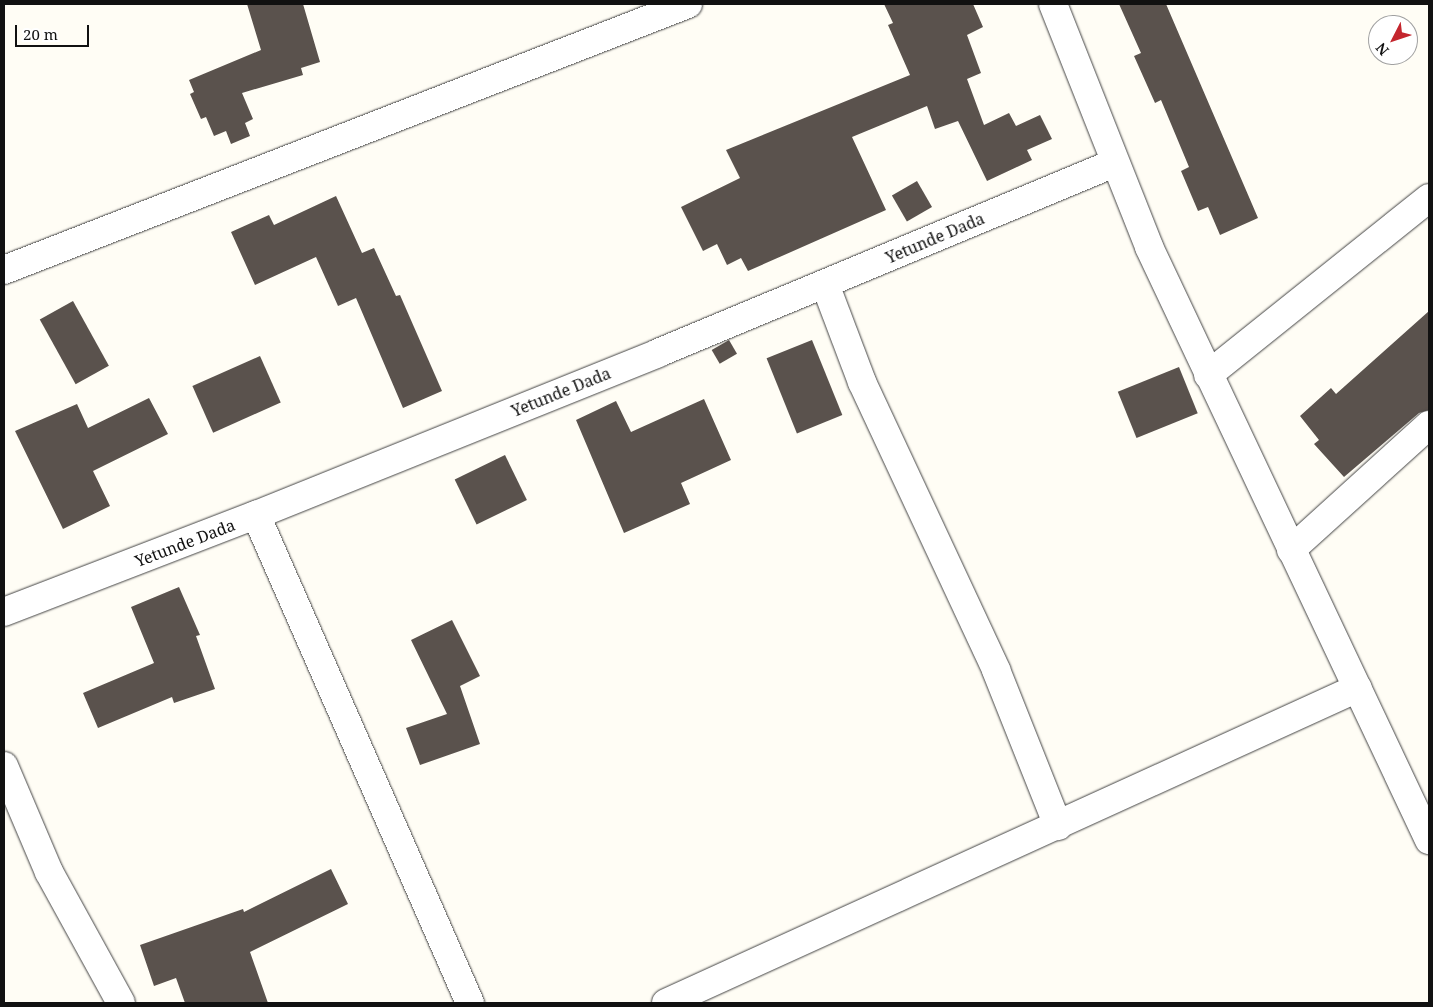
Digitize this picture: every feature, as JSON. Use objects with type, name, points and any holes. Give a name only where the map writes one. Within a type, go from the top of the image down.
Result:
[{"type":"street","points":[[4,270],[688,4]]},
{"type":"street","points":[[1053,4],[1114,163],[1208,375],[1429,840]]},
{"type":"street","name":"Yetunde Dada","points":[[4,612],[256,515],[825,284],[1114,163]]},
{"type":"street","points":[[1208,375],[1429,198]]},
{"type":"street","points":[[825,284],[862,382],[996,670],[1058,826]]},
{"type":"street","points":[[1291,550],[1429,425]]},
{"type":"street","points":[[256,515],[470,1003]]},
{"type":"street","points":[[666,1003],[1358,688]]},
{"type":"street","points":[[4,766],[49,872],[122,1003]]},
{"type":"building","points":[[247,4],[303,4],[320,62],[301,68],[303,75],[242,93],[253,119],[245,123],[250,136],[231,144],[226,131],[214,136],[206,117],[201,119],[190,94],[194,92],[189,80],[261,50]]},
{"type":"building","points":[[884,4],[973,4],[983,27],[967,35],[981,73],[967,79],[984,125],[1009,113],[1016,126],[1040,115],[1052,139],[1027,150],[1032,160],[987,181],[958,121],[935,129],[927,106],[852,137],[886,210],[748,271],[741,258],[727,265],[717,244],[703,251],[681,207],[740,178],[726,150],[910,75],[888,25],[893,23]]},
{"type":"building","points":[[1119,4],[1166,4],[1258,218],[1220,235],[1208,207],[1198,211],[1181,171],[1189,167],[1161,100],[1155,103],[1134,56],[1141,53]]},
{"type":"building","points":[[917,181],[932,207],[907,221],[892,196]]},
{"type":"building","points":[[336,196],[362,253],[374,248],[396,296],[400,295],[442,391],[403,408],[356,298],[338,306],[316,257],[255,285],[231,232],[269,215],[274,225]]},
{"type":"building","points":[[73,301],[109,366],[76,384],[40,319]]},
{"type":"building","points":[[1429,311],[1429,410],[1419,413],[1344,477],[1314,444],[1319,440],[1300,416],[1331,388],[1336,394]]},
{"type":"building","points":[[729,340],[737,354],[720,364],[712,350]]},
{"type":"building","points":[[812,340],[842,415],[797,433],[767,358]]},
{"type":"building","points":[[260,356],[281,403],[213,433],[192,386]]},
{"type":"building","points":[[1179,367],[1198,413],[1137,438],[1118,392]]},
{"type":"building","points":[[149,398],[168,434],[93,471],[110,506],[63,529],[15,431],[77,404],[88,428]]},
{"type":"building","points":[[704,399],[731,460],[681,483],[690,504],[624,533],[576,420],[616,401],[631,432]]},
{"type":"building","points":[[505,455],[527,500],[477,524],[455,480]]},
{"type":"building","points":[[179,587],[200,635],[196,636],[215,689],[174,703],[172,697],[98,728],[83,693],[154,663],[131,607]]},
{"type":"building","points":[[452,620],[480,676],[460,686],[480,744],[420,765],[406,728],[447,714],[411,640]]},
{"type":"building","points":[[331,869],[348,904],[250,952],[268,1003],[185,1003],[176,978],[154,986],[140,945],[243,909],[244,912]]}]
